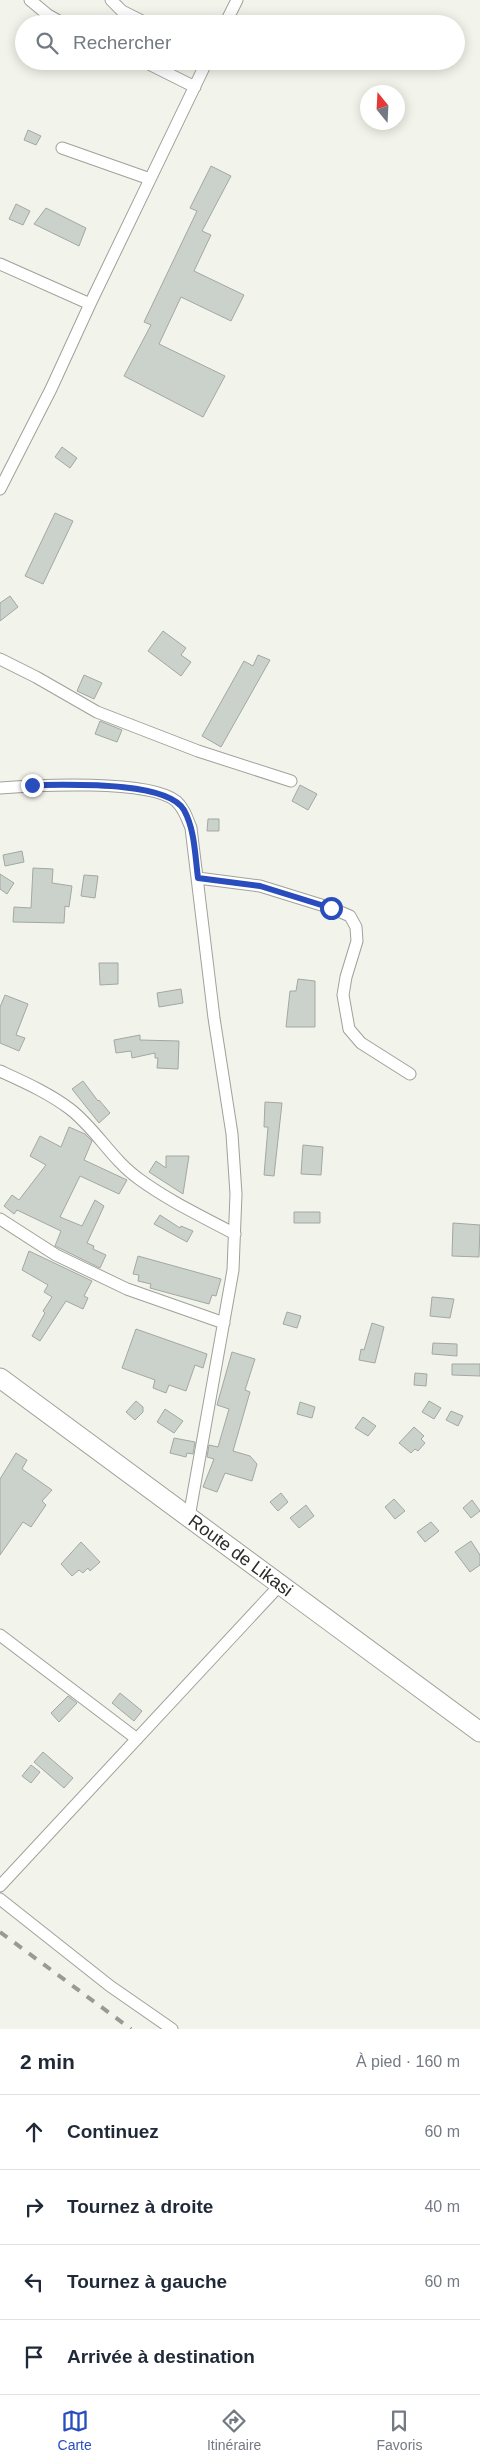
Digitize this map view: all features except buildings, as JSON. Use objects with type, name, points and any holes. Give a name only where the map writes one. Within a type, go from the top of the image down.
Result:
[{"type":"highway","name":"Route de Likasi","points":[[0,1378],[480,1732]]},
{"type":"street","points":[[30,0],[48,15]]},
{"type":"street","points":[[111,0],[122,10],[131,15]]},
{"type":"street","points":[[230,15],[237,0]]},
{"type":"street","points":[[161,70],[195,87]]},
{"type":"street","points":[[0,489],[51,389],[203,70]]},
{"type":"street","points":[[62,148],[150,179]]},
{"type":"street","points":[[0,264],[90,304]]},
{"type":"street","points":[[0,659],[97,712],[198,750],[291,781]]},
{"type":"street","points":[[0,788],[91,785],[164,794],[175,800],[183,809],[191,828],[214,1018],[232,1134],[236,1194],[233,1270],[189,1517]]},
{"type":"street","points":[[198,878],[260,886],[331,908],[350,916],[356,927],[357,941],[346,977],[343,995],[349,1029],[361,1044],[410,1074]]},
{"type":"street","points":[[0,1071],[31,1085],[71,1110],[112,1155],[139,1179],[189,1210],[235,1234]]},
{"type":"street","points":[[0,1219],[56,1255],[127,1289],[224,1323]]},
{"type":"street","points":[[0,1886],[280,1585]]},
{"type":"street","points":[[0,1635],[137,1739]]},
{"type":"street","points":[[0,1899],[110,1986],[172,2029]]},
{"type":"railway","points":[[0,1932],[131,2029]]},
{"type":"route","points":[[32,785],[91,785],[164,794],[175,800],[183,809],[191,828],[198,878],[260,886],[331,908]]}]
